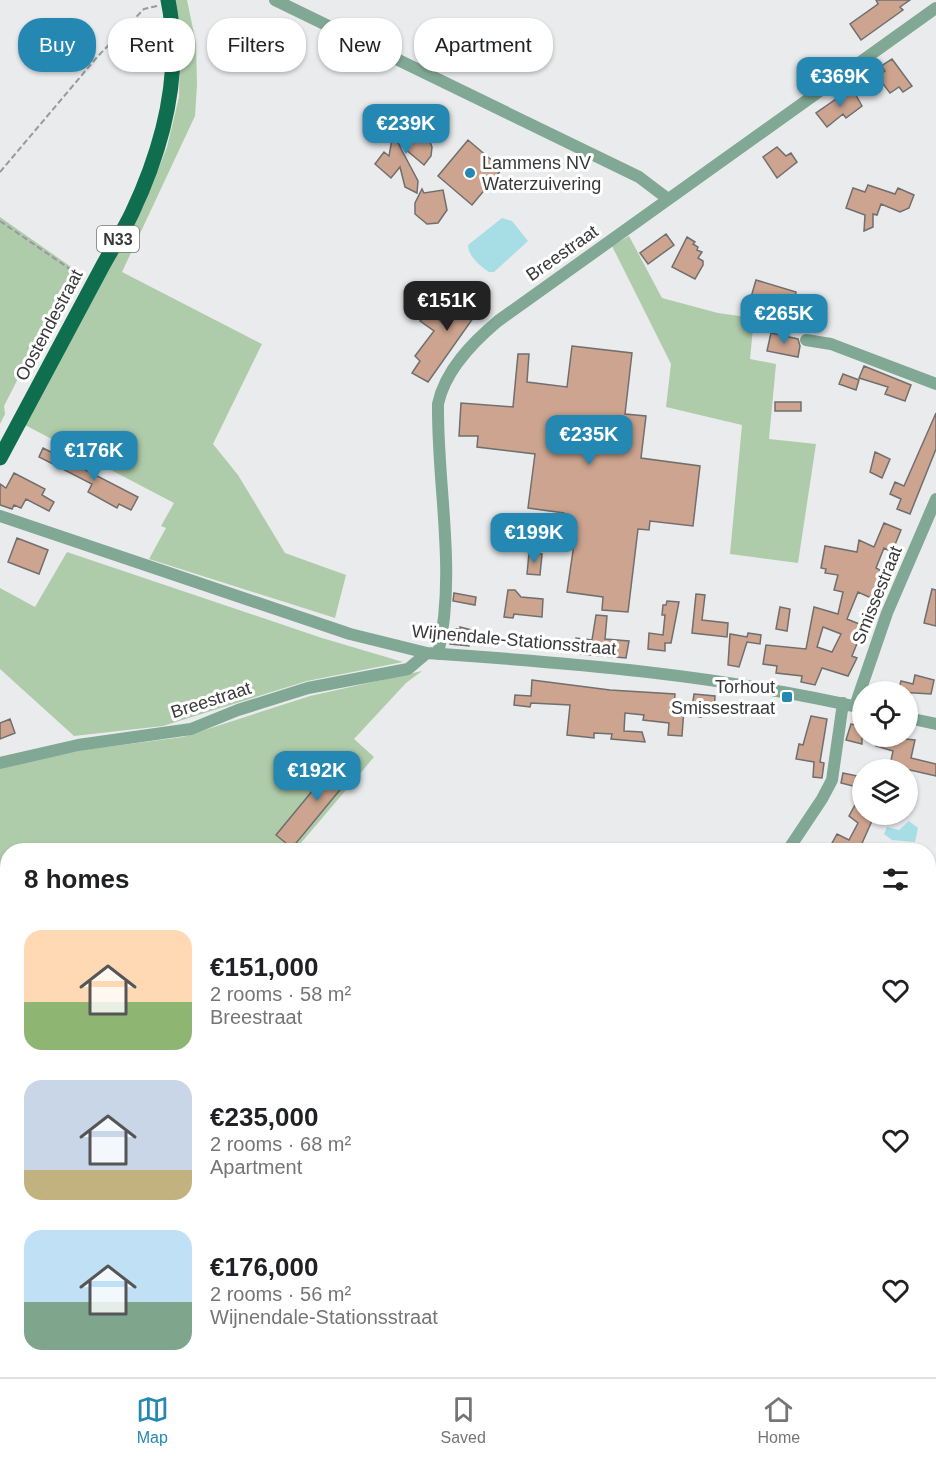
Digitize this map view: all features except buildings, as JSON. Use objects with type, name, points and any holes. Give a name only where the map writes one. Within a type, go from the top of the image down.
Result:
[{"type":"main road","name":"Oostendestraat","points":[[0,458],[139,198],[164,130],[172,67],[168,2]]},
{"type":"street","points":[[275,0],[639,177],[668,199]]},
{"type":"street","name":"Breestraat","points":[[0,763],[78,745],[191,729],[238,710],[308,688],[408,669],[432,653],[444,628],[446,562],[438,404],[445,382],[468,349],[498,321],[936,8]]},
{"type":"street","points":[[806,340],[831,344],[936,384]]},
{"type":"street","name":"Smissestraat","points":[[863,681],[887,613],[936,499]]},
{"type":"street","name":"Wijnendale-Stationsstraat","points":[[0,516],[340,630],[432,653],[642,670],[750,684],[852,706]]},
{"type":"street","name":"Smissestraat","points":[[793,843],[832,780],[852,713]]},
{"type":"street","points":[[918,720],[936,724]]},
{"type":"path","points":[[0,172],[98,56],[144,9],[168,2]]},
{"type":"path","points":[[0,221],[94,284]]},
{"type":"green space","points":[[174,0],[187,0],[191,18],[177,18]]},
{"type":"green space","points":[[195,38],[197,85],[195,116],[122,272],[262,344],[213,444],[238,475],[285,553],[346,575],[335,618],[149,559],[166,528],[161,526],[174,503],[25,425],[144,205],[167,147],[179,97],[179,72],[195,72]]},
{"type":"green space","points":[[0,217],[74,269],[4,406],[5,414],[0,424]]},
{"type":"green space","points":[[629,236],[662,298],[718,313],[754,318],[750,359],[776,364],[769,439],[816,444],[798,563],[730,554],[742,425],[666,407],[671,364],[612,246]]},
{"type":"green space","points":[[67,552],[322,638],[403,662],[307,681],[163,726],[74,736],[0,669],[0,588],[35,607]]},
{"type":"green space","points":[[422,671],[406,683],[354,739],[374,757],[301,843],[0,843],[0,767],[52,754],[183,737],[310,696]]},
{"type":"water","points":[[502,218],[512,221],[528,241],[494,272],[489,272],[472,257],[468,245]]},
{"type":"water","points":[[905,825],[914,825],[918,828],[915,842],[892,840],[884,834],[887,827],[899,830]]},
{"type":"place","name":"Lammens NV Waterzuivering","points":[[470,173]]},
{"type":"place","name":"Torhout Smissestraat","points":[[787,697]]}]
